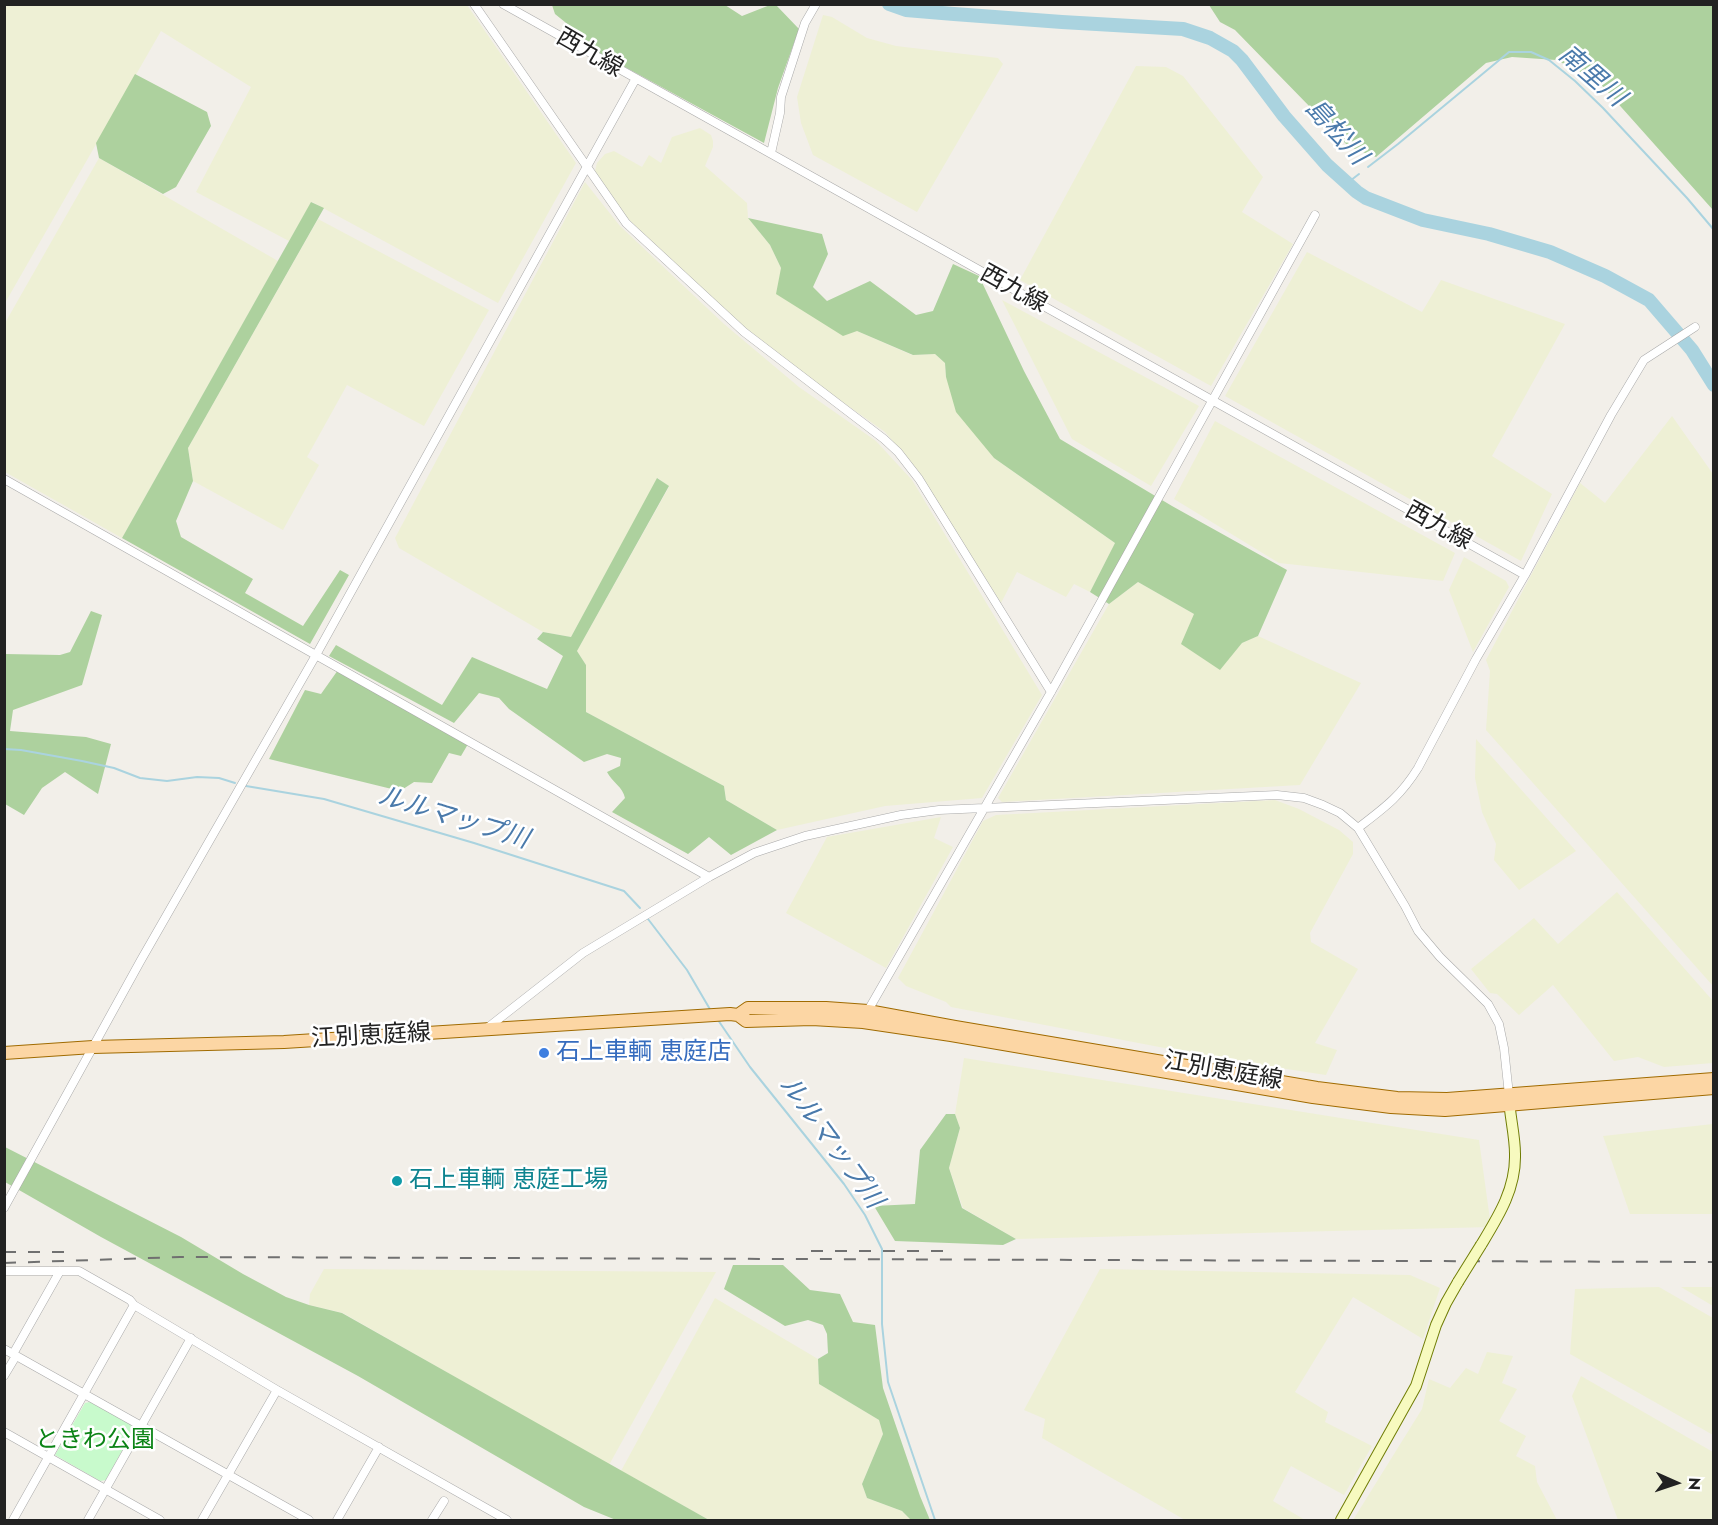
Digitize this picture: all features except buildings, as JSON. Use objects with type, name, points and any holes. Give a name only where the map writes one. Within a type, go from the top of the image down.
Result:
[{"type":"main road","name":"江別恵庭線","points":[[4,1053],[93,1047],[284,1042],[734,1015],[748,1008],[826,1008],[865,1016],[955,1027],[1317,1088],[1397,1098],[1509,1100],[1713,1088]]},
{"type":"main road","name":"江別恵庭線","points":[[1509,1100],[1713,1079]]},
{"type":"street","points":[[474,4],[626,223],[744,332],[898,453],[919,479],[1051,692]]},
{"type":"street","name":"西九線","points":[[503,4],[635,80],[771,153],[1525,575]]},
{"type":"street","points":[[771,153],[780,113],[780,97],[806,23],[816,4]]},
{"type":"street","points":[[4,1208],[316,655],[635,80]]},
{"type":"street","points":[[865,1016],[1051,692],[1315,215]]},
{"type":"street","points":[[1358,828],[1394,800],[1407,785],[1525,575],[1611,415],[1644,360],[1695,327]]},
{"type":"street","points":[[4,479],[709,877]]},
{"type":"street","points":[[485,1030],[582,953],[709,877],[754,853],[805,836],[901,815],[939,810],[1277,795],[1304,798],[1340,813],[1358,828],[1418,931],[1440,957],[1488,1004],[1499,1024],[1504,1048],[1515,1154],[1513,1179],[1502,1211],[1446,1303],[1436,1325],[1416,1386],[1341,1521]]},
{"type":"street","points":[[4,1376],[60,1270]]},
{"type":"street","points":[[4,1271],[79,1271],[130,1299],[134,1305],[277,1390],[507,1521]]},
{"type":"street","points":[[14,1521],[134,1305]]},
{"type":"street","points":[[88,1521],[191,1338]]},
{"type":"street","points":[[4,1349],[309,1521]]},
{"type":"street","points":[[202,1521],[277,1390]]},
{"type":"street","points":[[4,1432],[150,1518],[160,1521]]},
{"type":"street","points":[[337,1521],[379,1447]]},
{"type":"street","points":[[432,1521],[444,1501]]},
{"type":"green space","points":[[5,5],[467,5],[576,163],[498,303],[312,202],[289,241],[196,192],[251,87],[161,31],[5,303]]},
{"type":"green space","points":[[552,5],[725,5],[742,16],[770,5],[776,5],[799,29],[778,88],[764,143],[581,43],[581,35],[555,14]]},
{"type":"green space","points":[[1209,5],[1713,5],[1713,210],[1597,80],[1556,60],[1512,57],[1486,63],[1376,157],[1349,147],[1235,30],[1220,22]]},
{"type":"green space","points":[[823,15],[832,17],[867,38],[896,46],[998,58],[1003,64],[917,212],[813,155],[801,123],[797,97]]},
{"type":"green space","points":[[1136,66],[1166,67],[1183,76],[1263,177],[1242,212],[1293,244],[1211,386],[1020,280]]},
{"type":"green space","points":[[135,74],[207,112],[211,126],[176,187],[163,194],[99,158],[96,143]]},
{"type":"green space","points":[[700,128],[711,135],[713,141],[713,147],[705,166],[747,203],[748,218],[770,245],[781,268],[857,331],[912,355],[935,354],[945,363],[946,377],[994,458],[1115,543],[1090,592],[1074,584],[1066,597],[1017,572],[1001,603],[918,471],[885,432],[827,391],[739,323],[627,218],[595,171],[597,163],[605,154],[614,151],[642,167],[649,155],[661,163],[672,137]]},
{"type":"green space","points":[[99,158],[278,261],[122,538],[5,472],[5,323]]},
{"type":"green space","points":[[585,182],[620,226],[724,324],[799,387],[876,441],[912,480],[1042,695],[982,798],[885,806],[777,830],[726,800],[724,786],[586,712],[586,665],[577,651],[669,487],[658,478],[571,637],[543,632],[399,548],[395,538]]},
{"type":"green space","points":[[311,202],[324,208],[188,448],[193,481],[176,521],[181,537],[253,579],[245,593],[303,626],[340,570],[349,575],[310,644],[122,538]]},
{"type":"green space","points":[[748,218],[822,234],[828,254],[813,287],[827,301],[870,281],[916,315],[933,311],[953,264],[979,276],[1024,371],[1060,439],[1172,506],[1287,570],[1258,636],[1242,643],[1220,670],[1181,644],[1194,614],[1138,582],[1109,604],[1090,592],[1115,543],[994,458],[956,412],[946,377],[945,363],[935,354],[913,355],[857,331],[843,336],[776,294],[781,268],[770,245]]},
{"type":"green space","points":[[318,219],[489,310],[424,426],[347,385],[307,457],[319,465],[283,530],[193,481],[188,448]]},
{"type":"green space","points":[[1307,252],[1422,312],[1441,280],[1565,324],[1492,456],[1552,494],[1521,561],[1225,396]]},
{"type":"green space","points":[[1002,300],[1199,406],[1151,486],[1072,439]]},
{"type":"green space","points":[[1672,416],[1713,474],[1713,986],[1486,730],[1490,671],[1486,660],[1580,483],[1605,503]]},
{"type":"green space","points":[[1215,421],[1455,553],[1443,581],[1279,563],[1174,499]]},
{"type":"green space","points":[[657,478],[669,486],[577,651],[586,665],[586,712],[724,786],[726,800],[777,830],[731,855],[709,837],[688,854],[612,812],[625,798],[607,772],[620,766],[621,758],[607,754],[584,762],[509,709],[499,698],[479,693],[454,723],[329,656],[336,645],[442,705],[472,657],[547,689],[563,656],[537,639],[543,632],[571,637]]},
{"type":"green space","points":[[1464,557],[1506,581],[1509,587],[1473,652],[1449,590]]},
{"type":"green space","points":[[1138,582],[1194,614],[1220,669],[1242,643],[1258,636],[1361,683],[1300,785],[1002,802],[998,798],[1109,604]]},
{"type":"green space","points":[[91,611],[102,615],[82,685],[13,710],[10,731],[86,737],[111,744],[98,794],[65,772],[42,788],[24,815],[5,804],[5,654],[60,655],[70,652]]},
{"type":"green space","points":[[338,670],[468,744],[461,756],[449,753],[432,783],[414,782],[400,791],[269,759],[305,690],[321,694]]},
{"type":"green space","points":[[1476,739],[1576,851],[1519,890],[1494,860],[1496,844],[1482,812],[1475,778]]},
{"type":"green space","points":[[1275,800],[1299,809],[1339,830],[1353,842],[1353,854],[1310,933],[1311,942],[1358,969],[1315,1043],[1337,1050],[1326,1075],[1227,1060],[951,1007],[946,1002],[906,986],[898,978],[983,821],[996,815]]},
{"type":"green space","points":[[941,817],[934,838],[953,847],[886,968],[786,913],[827,837]]},
{"type":"green space","points":[[1617,892],[1713,1001],[1713,1063],[1664,1067],[1638,1057],[1614,1061],[1553,985],[1519,1015],[1497,994],[1490,993],[1471,969],[1534,918],[1558,944]]},
{"type":"green space","points":[[964,1058],[1479,1140],[1491,1227],[1016,1239],[963,1208],[949,1168],[960,1128],[955,1114]]},
{"type":"green space","points":[[946,1114],[955,1114],[960,1128],[949,1168],[962,1208],[1016,1239],[1003,1245],[895,1241],[874,1206],[915,1204],[920,1150]]},
{"type":"green space","points":[[1713,1124],[1713,1214],[1630,1214],[1603,1136]]},
{"type":"green space","points":[[5,1147],[181,1237],[286,1297],[342,1313],[709,1520],[616,1520],[584,1507],[358,1376],[101,1237],[5,1182]]},
{"type":"green space","points":[[733,1265],[783,1265],[810,1290],[840,1294],[853,1322],[875,1325],[883,1388],[930,1520],[911,1520],[902,1511],[867,1498],[862,1484],[883,1434],[879,1420],[819,1384],[818,1359],[828,1353],[827,1334],[823,1325],[808,1320],[785,1326],[724,1289]]},
{"type":"green space","points":[[324,1269],[716,1272],[609,1465],[343,1313],[309,1305],[310,1294]]},
{"type":"green space","points":[[1100,1269],[1410,1275],[1440,1288],[1423,1339],[1353,1297],[1295,1392],[1328,1412],[1325,1422],[1372,1446],[1344,1495],[1291,1466],[1273,1501],[1305,1520],[1185,1520],[1042,1438],[1045,1419],[1024,1410]]},
{"type":"green space","points":[[1659,1287],[1713,1318],[1713,1435],[1570,1354],[1575,1289]]},
{"type":"green space","points":[[1681,1287],[1713,1287],[1713,1306]]},
{"type":"green space","points":[[715,1298],[818,1359],[819,1384],[879,1420],[883,1434],[862,1484],[867,1498],[902,1511],[911,1520],[709,1520],[621,1471]]},
{"type":"green space","points":[[1487,1352],[1513,1356],[1502,1383],[1517,1389],[1499,1421],[1526,1436],[1516,1456],[1535,1466],[1537,1482],[1557,1520],[1353,1520],[1422,1409],[1429,1379],[1450,1388],[1466,1368],[1478,1374]]},
{"type":"green space","points":[[1581,1376],[1713,1452],[1713,1520],[1618,1520],[1572,1396]]},
{"type":"green space","name":"ときわ公園","points":[[90,1402],[135,1427],[106,1480],[100,1481],[55,1455],[85,1403]]},
{"type":"waterway","name":"島松川","points":[[889,4],[906,10],[1183,29],[1210,38],[1233,51],[1242,60],[1284,116],[1327,165],[1357,192],[1366,198],[1423,220],[1489,234],[1550,252],[1605,276],[1649,300],[1692,350],[1714,385]]},
{"type":"waterway","name":"南里川","points":[[1368,167],[1509,52],[1531,52],[1549,60],[1603,108],[1714,230]]},
{"type":"waterway","name":"南里川","points":[[1346,184],[1359,174]]},
{"type":"waterway","name":"ルルマップ川","points":[[4,749],[82,761],[114,768],[140,778],[167,781],[197,777],[219,778],[235,783]]},
{"type":"waterway","name":"ルルマップ川","points":[[246,786],[324,799],[474,843],[624,891],[640,908]]},
{"type":"waterway","name":"ルルマップ川","points":[[648,919],[687,970],[711,1011]]},
{"type":"waterway","name":"ルルマップ川","points":[[718,1020],[750,1067],[844,1184],[865,1215],[882,1249],[882,1324],[888,1382],[935,1520]]},
{"type":"railway","points":[[811,1251],[943,1251]]},
{"type":"railway","points":[[4,1252],[64,1252]]},
{"type":"railway","points":[[4,1263],[180,1257],[1714,1262]]},
{"type":"place","name":"石上車輌 恵庭店","points":[[544,1053]]},
{"type":"place","name":"石上車輌 恵庭工場","points":[[397,1181]]}]
